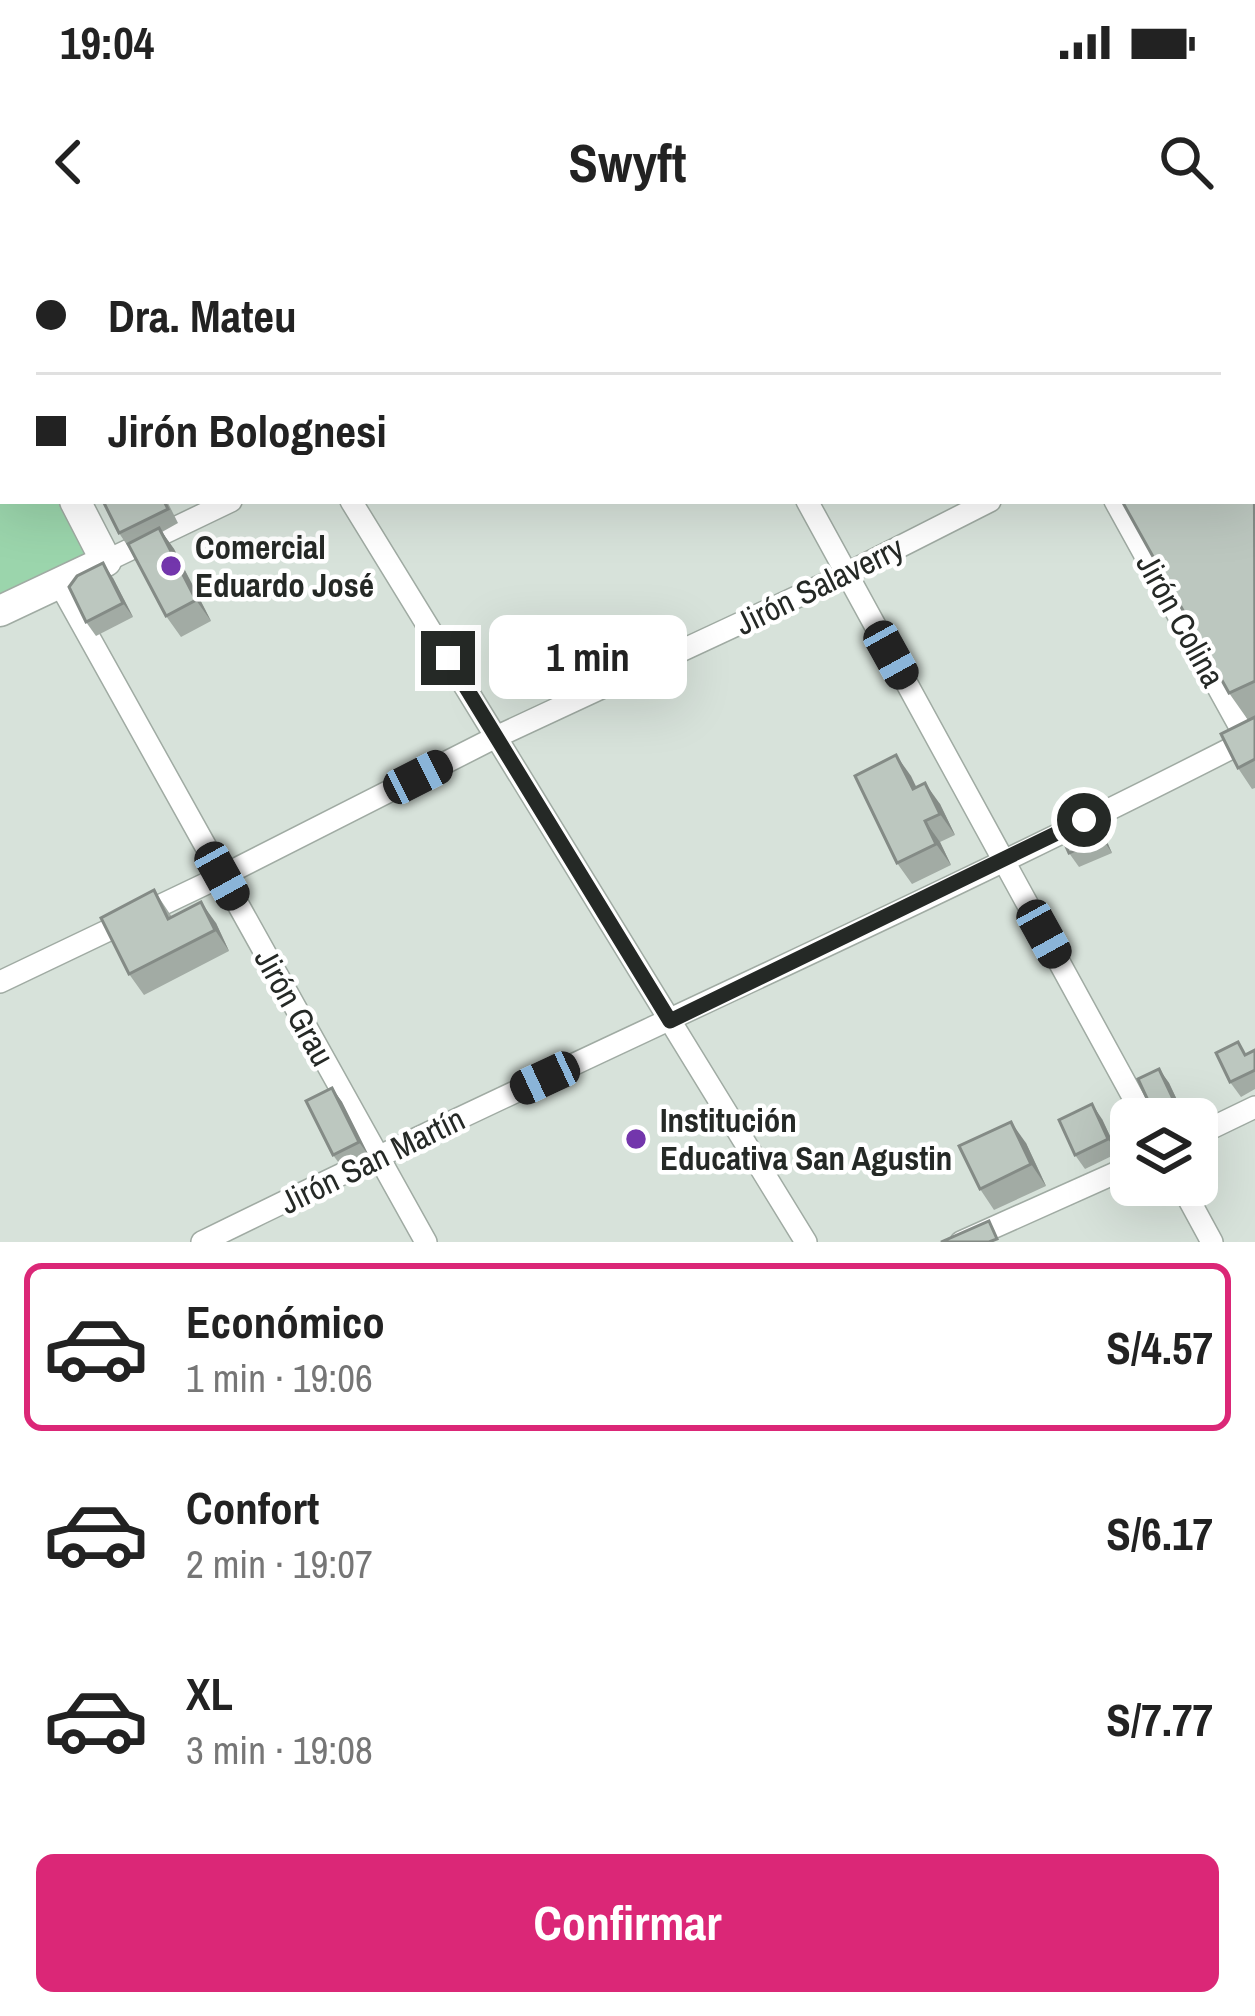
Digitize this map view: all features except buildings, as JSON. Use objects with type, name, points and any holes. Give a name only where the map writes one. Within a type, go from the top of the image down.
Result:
[{"type":"main road","points":[[0,611],[106,561],[77,504]]},
{"type":"street","points":[[106,561],[225,504]]},
{"type":"street","points":[[352,504],[806,1242]]},
{"type":"street","points":[[808,504],[1133,1098]]},
{"type":"street","name":"Jirón Salaverry","points":[[0,982],[496,737],[847,574],[984,504]]},
{"type":"street","name":"Jirón Colina","points":[[1117,504],[1251,738]]},
{"type":"street","name":"Jirón Grau","points":[[59,583],[426,1242]]},
{"type":"street","name":"Jirón San Martín","points":[[202,1242],[1251,738]]},
{"type":"street","points":[[1218,1125],[1255,1107]]},
{"type":"street","points":[[961,1242],[1110,1175]]},
{"type":"street","points":[[1192,1206],[1212,1242]]},
{"type":"green space","points":[[0,504],[63,504],[92,557],[0,599]]},
{"type":"place","name":"Comercial Eduardo José","points":[[171,566]]},
{"type":"place","name":"Institución Educativa San Agustin","points":[[636,1139]]},
{"type":"route","points":[[448,658],[670,1021],[1084,820]]}]
